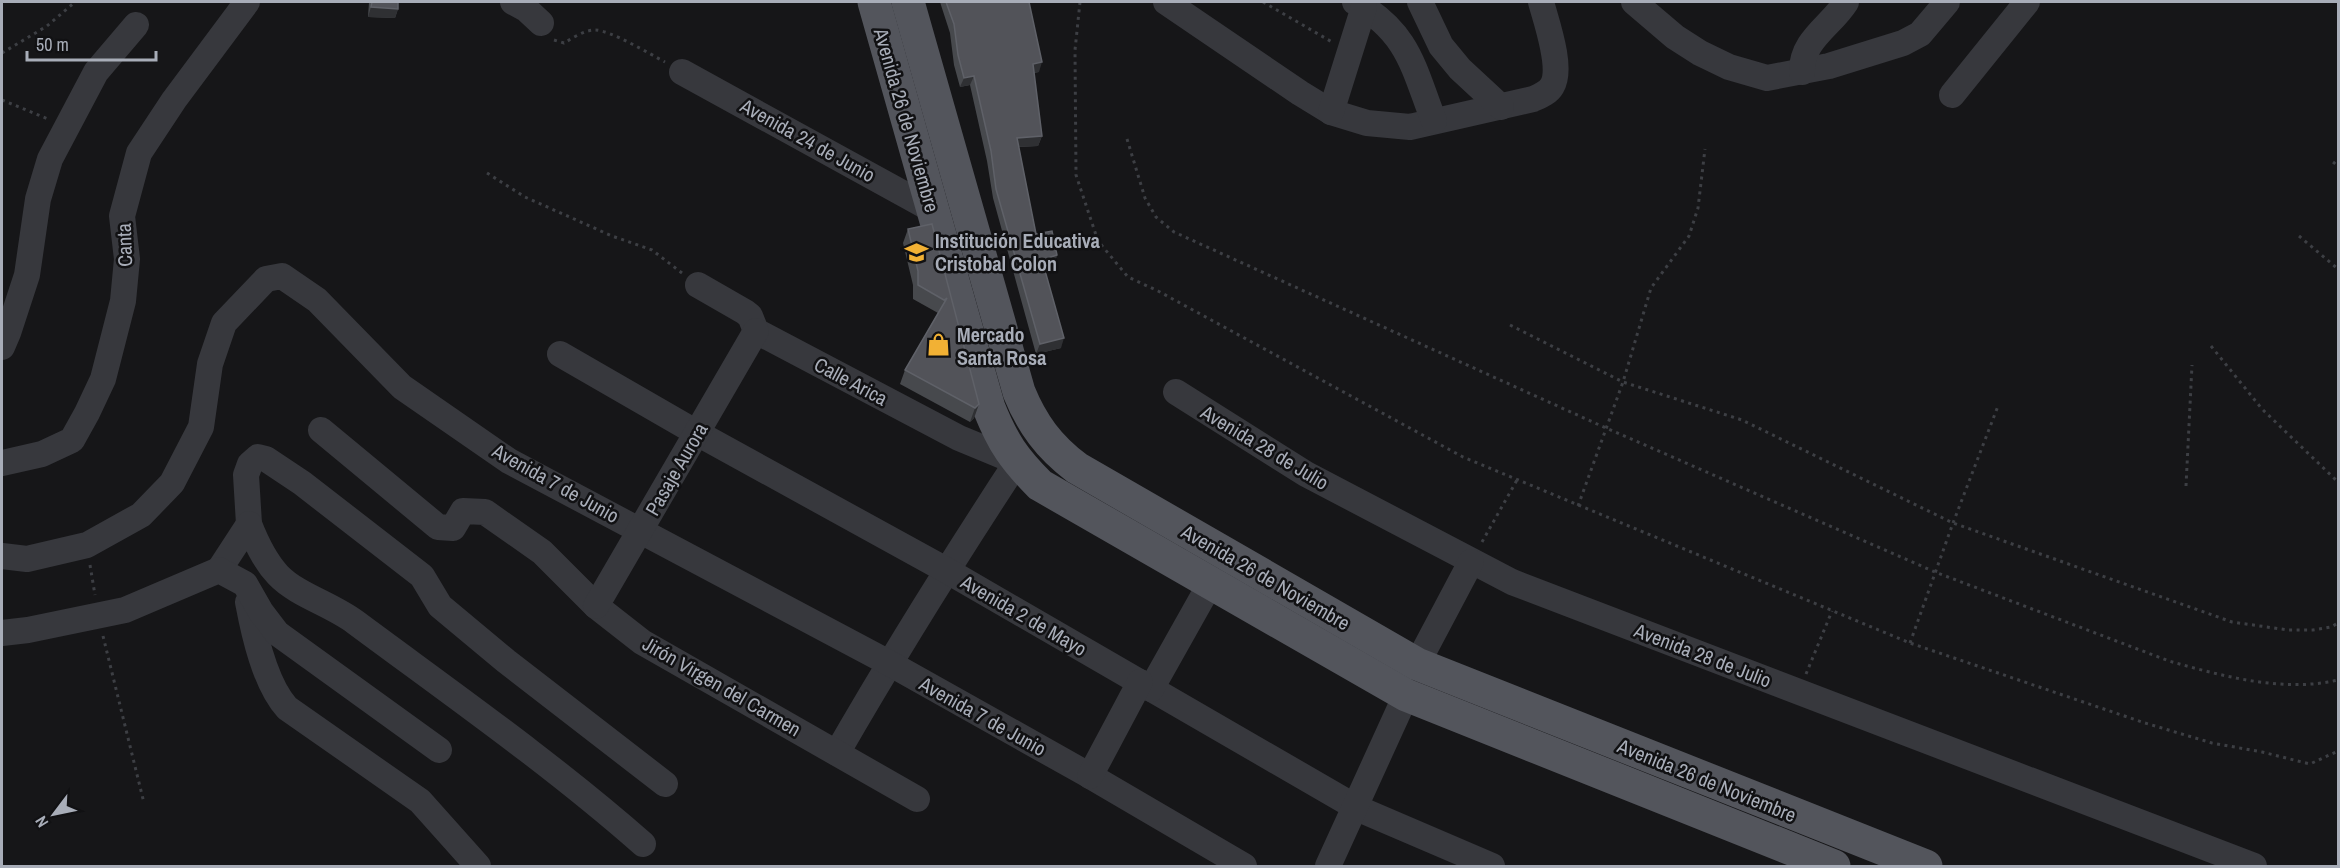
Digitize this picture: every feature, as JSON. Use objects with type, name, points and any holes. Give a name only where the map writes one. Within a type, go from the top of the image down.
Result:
[{"type":"main road","name":"Avenida 26 de Noviembre","points":[[874,2],[989,408],[1001,438],[1017,462],[1047,490],[1406,695],[1784,857],[1834,867]]},
{"type":"main road","name":"Avenida 26 de Noviembre","points":[[908,2],[1019,392],[1029,416],[1043,438],[1060,456],[1077,468],[1417,664],[1926,867]]},
{"type":"main road","points":[[895,80],[928,71]]},
{"type":"street","name":"Canta","points":[[2,463],[42,454],[72,440],[87,413],[102,379],[123,301],[127,259],[122,216],[139,153],[174,100],[247,2]]},
{"type":"street","points":[[513,2],[526,9],[541,24]]},
{"type":"street","points":[[1166,2],[1331,112],[1367,123],[1410,127],[1533,99],[1545,93],[1553,85],[1554,51],[1541,2]]},
{"type":"street","points":[[1420,2],[1441,46],[1460,69],[1501,106]]},
{"type":"street","points":[[1634,2],[1675,36],[1700,53],[1729,68],[1767,78],[1828,66],[1903,43],[1920,34],[1947,2]]},
{"type":"street","points":[[1802,72],[1805,50],[1846,2]]},
{"type":"street","points":[[1952,95],[2027,2]]},
{"type":"street","points":[[1331,112],[1350,52],[1359,4],[1393,30],[1406,48],[1434,121]]},
{"type":"street","points":[[2,347],[27,274],[38,199],[47,169],[66,126],[96,72],[136,25]]},
{"type":"street","name":"Avenida 24 de Junio","points":[[682,72],[933,210]]},
{"type":"street","name":"Avenida 7 de Junio","points":[[2,556],[27,560],[87,545],[141,515],[172,483],[201,427],[210,364],[224,323],[266,279],[282,276],[317,300],[402,387],[509,461],[641,529],[889,663],[1090,776],[1244,867]]},
{"type":"street","name":"Calle Arica","points":[[698,285],[745,312],[750,316],[756,331],[959,438],[1017,462]]},
{"type":"street","name":"Pasaje Aurora","points":[[596,606],[756,331]]},
{"type":"street","name":"Avenida 2 de Mayo","points":[[560,354],[697,433],[946,570],[1354,806],[1492,867]]},
{"type":"street","name":"Avenida 28 de Julio","points":[[1176,392],[1306,474],[1512,582],[2254,867]]},
{"type":"street","name":"Jirón Virgen del Carmen","points":[[321,430],[438,527],[453,528],[463,512],[485,512],[542,552],[596,606],[642,642],[918,799]]},
{"type":"street","points":[[643,844],[596,802],[342,612],[291,586],[278,575],[264,558],[249,524],[246,475],[250,464],[258,457],[266,459],[302,483],[422,576],[440,606],[506,661],[665,784]]},
{"type":"street","points":[[837,753],[946,570],[1017,462]]},
{"type":"street","points":[[2,633],[28,630],[125,610],[219,570],[249,524]]},
{"type":"street","points":[[1417,664],[1471,562]]},
{"type":"street","points":[[219,570],[245,584],[261,612],[277,633],[439,750]]},
{"type":"street","points":[[245,584],[252,624],[276,696],[287,708],[420,801],[478,867]]},
{"type":"street","points":[[1090,776],[1210,584]]},
{"type":"street","points":[[1328,867],[1406,695]]},
{"type":"path","points":[[2,53],[47,26],[75,2]]},
{"type":"path","points":[[1080,2],[1075,50],[1076,175],[1098,241],[1128,277],[1158,291],[1463,457],[1910,643],[2145,723],[2212,743],[2310,764],[2338,751]]},
{"type":"path","points":[[1263,2],[1350,52]]},
{"type":"path","points":[[541,24],[555,42],[564,44],[578,35],[594,30],[607,33],[682,72]]},
{"type":"path","points":[[2,100],[66,126]]},
{"type":"path","points":[[1127,139],[1145,198],[1156,217],[1174,232],[1606,428],[1935,572],[2169,661],[2204,671],[2268,682],[2312,684],[2338,680]]},
{"type":"path","points":[[1578,506],[1623,382],[1651,288],[1689,236],[1698,208],[1705,149]]},
{"type":"path","points":[[2332,162],[2338,166]]},
{"type":"path","points":[[487,173],[525,197],[612,236],[652,250],[698,285]]},
{"type":"path","points":[[2299,236],[2338,269]]},
{"type":"path","points":[[1510,324],[1623,382],[1742,420],[1953,523],[2232,621],[2288,630],[2313,630],[2331,627],[2338,623]]},
{"type":"path","points":[[2211,346],[2262,409],[2338,482]]},
{"type":"path","points":[[2186,486],[2192,365]]},
{"type":"path","points":[[1910,643],[1998,406]]},
{"type":"path","points":[[1471,562],[1517,480]]},
{"type":"path","points":[[87,545],[98,616],[144,803]]},
{"type":"path","points":[[1798,692],[1832,611]]},
{"type":"building","points":[[372,2],[398,2],[398,9],[371,7]]},
{"type":"building","points":[[946,2],[1029,2],[1042,62],[1033,64],[1042,136],[1017,138],[1036,234],[1052,231],[1057,255],[1042,260],[1064,338],[1040,344],[996,189],[991,151],[974,76],[964,78],[954,24]]},
{"type":"building","points":[[932,224],[979,404],[975,408],[905,370],[947,298],[944,300],[918,285],[918,271],[908,229]]},
{"type":"place","name":"Institución Educativa Cristobal Colon","points":[[917,252]]},
{"type":"place","name":"Mercado Santa Rosa","points":[[939,345]]}]
